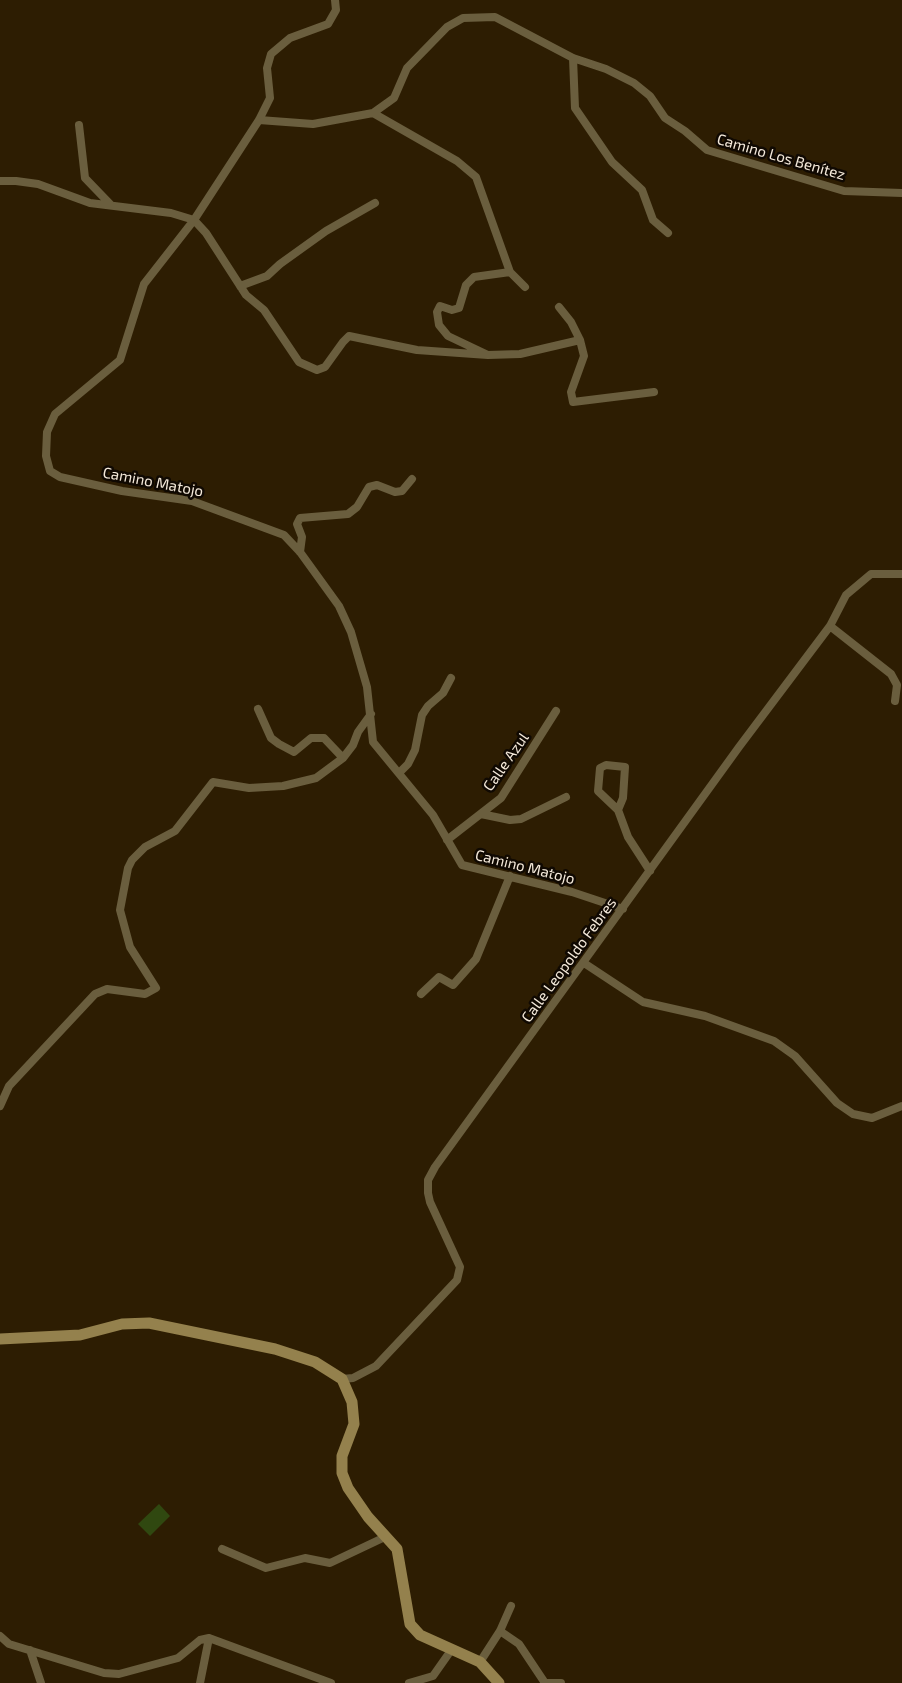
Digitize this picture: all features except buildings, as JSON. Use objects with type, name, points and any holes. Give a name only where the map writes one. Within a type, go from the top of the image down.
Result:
[{"type":"street","name":"Camino Matojo","points":[[335,0],[336,10],[328,24],[290,38],[271,54],[266,68],[270,98],[259,120],[194,220],[144,284],[120,360],[55,414],[47,432],[46,456],[50,471],[60,477],[122,491],[192,500],[284,535],[300,552],[339,606],[351,632],[367,686],[373,742],[433,816],[462,865],[572,892],[623,909]]},
{"type":"street","name":"Camino Los Benítez","points":[[259,120],[313,124],[373,113],[394,98],[407,68],[447,27],[463,18],[495,17],[573,58],[606,68],[634,83],[650,96],[665,118],[713,152],[844,191],[902,194]]},
{"type":"street","points":[[573,58],[575,108],[612,162],[642,190],[653,220],[668,233]]},
{"type":"street","points":[[373,113],[456,161],[476,177],[510,272],[525,287]]},
{"type":"street","points":[[79,125],[85,178],[111,205]]},
{"type":"street","points":[[0,181],[38,184],[90,202],[172,213],[194,220],[206,233],[240,286],[264,310],[299,362],[317,370],[325,367],[349,336],[417,350],[488,355],[520,354],[580,340]]},
{"type":"street","points":[[240,286],[267,276],[280,264],[326,231],[375,203]]},
{"type":"street","points":[[488,355],[448,336],[439,325],[436,312],[440,306],[452,310],[459,308],[466,285],[474,277],[510,272]]},
{"type":"street","points":[[559,307],[571,322],[580,340],[584,356],[571,392],[573,402],[654,392]]},
{"type":"street","points":[[300,552],[302,537],[298,524],[300,518],[348,514],[357,507],[369,487],[377,485],[395,492],[402,491],[412,479]]},
{"type":"street","name":"Calle Leopoldo Febres","points":[[342,1379],[353,1378],[376,1366],[456,1280],[460,1267],[430,1202],[428,1180],[739,746],[830,626],[846,595],[871,574],[902,574]]},
{"type":"street","points":[[830,626],[891,674],[897,685],[896,702]]},
{"type":"street","points":[[399,773],[408,764],[415,750],[422,715],[428,706],[443,694],[452,678]]},
{"type":"street","points":[[258,709],[271,738],[278,744],[294,752],[311,738],[324,738],[343,758]]},
{"type":"street","name":"Calle Azul","points":[[447,840],[501,798],[556,711]]},
{"type":"street","points":[[0,1106],[10,1086],[95,994],[107,989],[145,994],[156,988],[130,947],[120,910],[128,868],[132,860],[145,847],[175,831],[213,782],[249,788],[283,786],[316,778],[343,758],[353,746],[358,732],[371,714]]},
{"type":"street","points":[[618,810],[623,798],[625,767],[606,765],[600,768],[598,791],[618,810],[628,837],[650,871]]},
{"type":"street","points":[[481,814],[505,820],[521,819],[566,797]]},
{"type":"street","points":[[421,994],[439,977],[453,985],[476,959],[510,876]]},
{"type":"street","points":[[584,963],[643,1002],[705,1016],[774,1041],[795,1056],[837,1103],[853,1114],[872,1118],[902,1106]]},
{"type":"street","points":[[0,1340],[80,1334],[122,1324],[149,1323],[275,1349],[315,1362],[342,1379],[352,1402],[354,1424],[342,1456],[342,1473],[348,1488],[397,1549],[410,1624],[420,1635],[480,1662],[499,1683]]},
{"type":"street","points":[[222,1549],[266,1568],[305,1558],[330,1563],[385,1536]]},
{"type":"street","points":[[480,1662],[500,1631],[511,1606]]},
{"type":"street","points":[[500,1631],[519,1644],[547,1683],[562,1682]]},
{"type":"street","points":[[0,1636],[9,1644],[104,1673],[120,1674],[178,1658],[200,1640],[209,1638],[331,1683]]},
{"type":"street","points":[[200,1683],[209,1638]]},
{"type":"street","points":[[409,1683],[433,1676],[452,1649]]},
{"type":"street","points":[[30,1650],[41,1683]]},
{"type":"green space","points":[[159,1504],[170,1516],[150,1536],[138,1524]]}]
